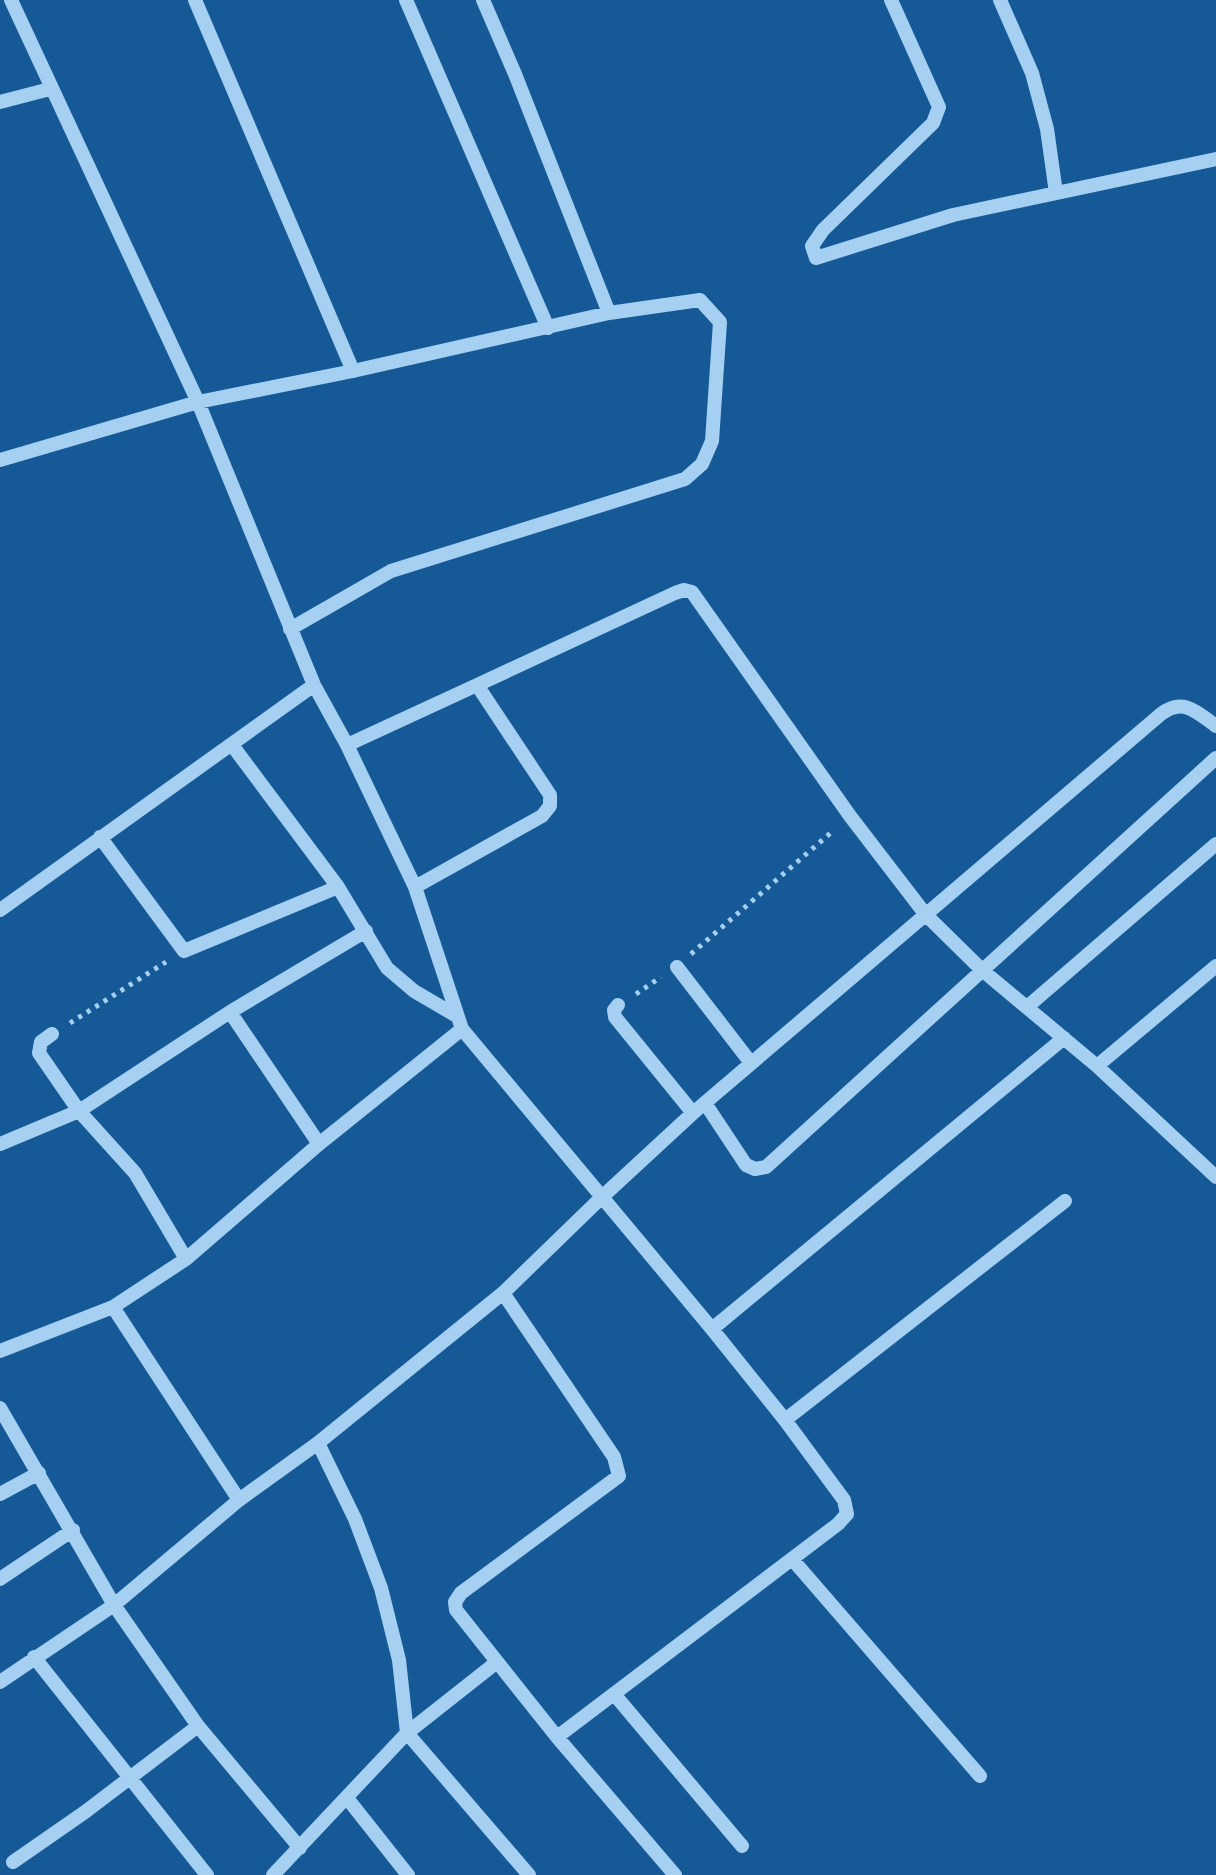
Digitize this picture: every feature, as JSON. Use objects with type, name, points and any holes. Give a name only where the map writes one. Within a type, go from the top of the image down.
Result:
[{"type":"street","points":[[11,0],[198,402],[314,685],[347,745],[415,887],[459,1022]]},
{"type":"street","points":[[195,0],[353,371]]},
{"type":"street","points":[[406,0],[548,328]]},
{"type":"street","points":[[483,0],[609,313]]},
{"type":"street","points":[[891,0],[939,107],[933,123],[823,230],[812,246],[816,258],[953,215],[1216,159]]},
{"type":"street","points":[[1000,0],[1032,73],[1047,129],[1056,193]]},
{"type":"street","points":[[0,102],[50,89]]},
{"type":"street","points":[[0,460],[198,402],[353,371],[609,313],[700,300],[720,322],[712,441],[702,464],[685,479],[391,571],[290,629]]},
{"type":"street","points":[[347,745],[675,593],[684,590],[692,592],[850,816],[926,915],[982,970],[1097,1066],[1216,1177]]},
{"type":"street","points":[[0,910],[314,685]]},
{"type":"street","points":[[415,887],[542,816],[550,806],[550,795],[477,685]]},
{"type":"street","points":[[0,1682],[114,1605],[239,1500],[318,1443],[503,1293],[693,1113],[1170,707],[1183,705],[1192,708],[1216,726]]},
{"type":"street","points":[[232,745],[338,887],[387,968],[459,1022],[712,1329],[844,1500],[847,1514],[838,1524],[557,1737]]},
{"type":"street","points":[[705,1103],[746,1165],[755,1169],[766,1167],[1216,758]]},
{"type":"street","points":[[100,837],[184,951],[338,887]]},
{"type":"street","points":[[1027,1007],[1216,844]]},
{"type":"street","points":[[0,1144],[79,1111],[230,1012],[366,931]]},
{"type":"street","points":[[1097,1066],[1216,966]]},
{"type":"street","points":[[677,967],[751,1063]]},
{"type":"street","points":[[618,1005],[614,1010],[615,1017],[693,1113]]},
{"type":"street","points":[[230,1012],[319,1144]]},
{"type":"street","points":[[0,1351],[113,1307],[186,1259],[459,1022]]},
{"type":"street","points":[[52,1034],[41,1042],[39,1053],[79,1111],[135,1173],[186,1259]]},
{"type":"street","points":[[712,1329],[1064,1038]]},
{"type":"street","points":[[785,1420],[1065,1201]]},
{"type":"street","points":[[503,1293],[614,1457],[619,1476],[461,1593],[455,1602],[456,1610],[557,1737],[675,1875]]},
{"type":"street","points":[[113,1307],[239,1500]]},
{"type":"street","points":[[0,1408],[114,1605],[198,1726],[300,1848]]},
{"type":"street","points":[[318,1443],[355,1519],[381,1588],[399,1660],[407,1733],[529,1875]]},
{"type":"street","points":[[0,1494],[39,1473]]},
{"type":"street","points":[[0,1579],[73,1530]]},
{"type":"street","points":[[792,1559],[980,1776]]},
{"type":"street","points":[[34,1657],[207,1875]]},
{"type":"street","points":[[280,1873],[407,1733],[497,1662]]},
{"type":"street","points":[[614,1694],[742,1846]]},
{"type":"street","points":[[13,1862],[198,1726]]},
{"type":"street","points":[[347,1798],[408,1875]]},
{"type":"path","points":[[618,1005],[677,967],[850,816]]},
{"type":"path","points":[[52,1034],[184,951]]}]
